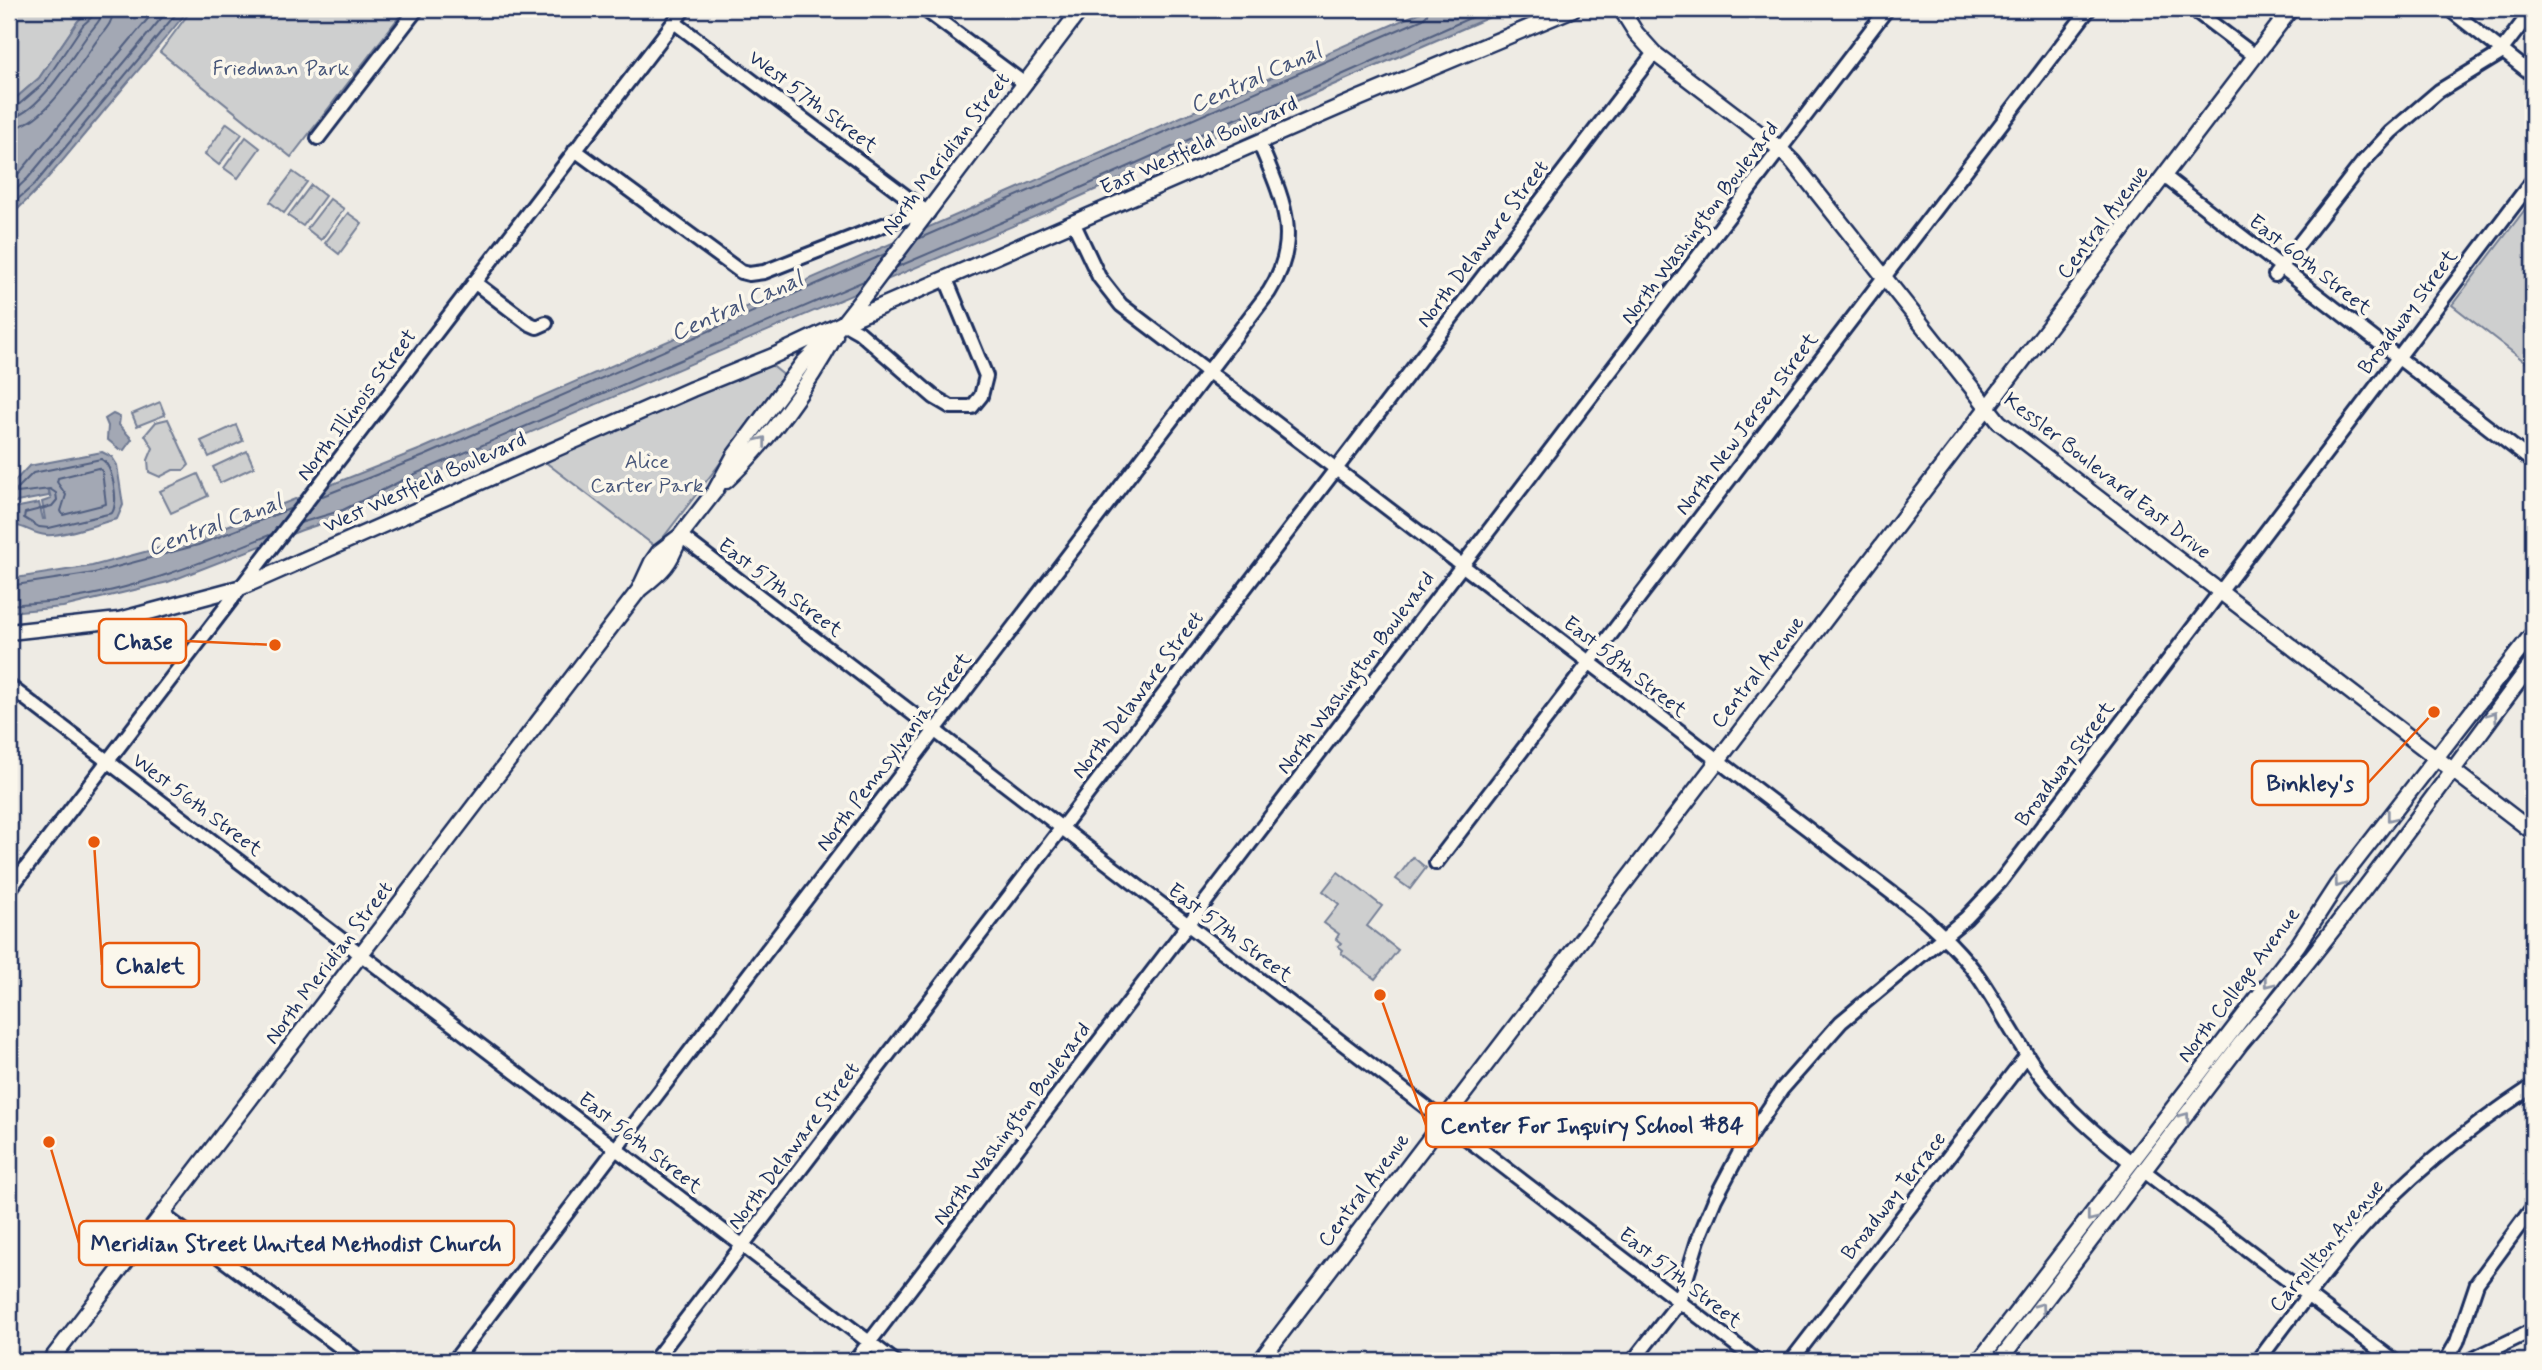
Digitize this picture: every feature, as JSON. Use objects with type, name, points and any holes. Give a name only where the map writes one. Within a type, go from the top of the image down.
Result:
[{"type":"main road","name":"North Meridian Street","points":[[50,1361],[639,590],[663,572],[680,536],[715,491],[734,456],[810,356],[843,323],[865,295],[1081,9]]},
{"type":"main road","name":"East Westfield Boulevard","points":[[843,323],[1573,9]]},
{"type":"main road","name":"Kessler Boulevard East Drive","points":[[1621,9],[1636,33],[1654,52],[1780,149],[1987,408],[2006,427],[2533,832]]},
{"type":"main road","name":"Central Avenue","points":[[1259,1361],[2291,9]]},
{"type":"main road","name":"North Meridian Street","points":[[715,491],[746,463],[821,363],[843,323]]},
{"type":"main road","name":"West Westfield Boulevard","points":[[9,632],[108,622],[160,611],[242,587],[843,323]]},
{"type":"main road","points":[[773,356],[784,362],[794,377]]},
{"type":"main road","name":"North College Avenue","points":[[1999,1361],[2298,945],[2338,884],[2533,634]]},
{"type":"main road","name":"North College Avenue","points":[[1979,1361],[2281,995],[2533,662]]},
{"type":"street","points":[[318,138],[417,9]]},
{"type":"street","name":"North Illinois Street","points":[[9,890],[684,9]]},
{"type":"street","points":[[924,9],[1025,84]]},
{"type":"street","name":"North Washington Boulevard","points":[[855,1361],[1887,9]]},
{"type":"street","name":"North New Jersey Street","points":[[1436,863],[2089,9]]},
{"type":"street","points":[[2193,9],[2255,56]]},
{"type":"street","points":[[2449,9],[2533,75]]},
{"type":"street","points":[[2278,272],[2363,162],[2391,132],[2439,91],[2493,58],[2533,9]]},
{"type":"street","name":"West 57th Street","points":[[674,22],[928,213]]},
{"type":"street","name":"North Delaware Street","points":[[654,1361],[1654,52]]},
{"type":"street","name":"North Pennsylvania Street","points":[[454,1361],[1269,292],[1285,256],[1288,235],[1285,206],[1259,142]]},
{"type":"street","points":[[575,150],[741,272],[749,274],[764,272],[899,219],[928,213]]},
{"type":"street","name":"East 60th Street","points":[[2164,176],[2278,272],[2398,358],[2533,462]]},
{"type":"street","name":"Broadway Street","points":[[1633,1361],[1679,1301],[1698,1240],[1715,1199],[1742,1148],[1774,1099],[1806,1059],[1851,1013],[1944,937],[1973,911],[2000,881],[2533,180]]},
{"type":"street","name":"East 58th Street","points":[[1074,224],[1088,257],[1108,290],[1121,305],[1906,903],[1944,937],[1979,978],[2044,1080],[2081,1121],[2393,1361]]},
{"type":"street","points":[[843,323],[859,332],[934,397],[951,407],[972,407],[981,396],[986,376],[946,279]]},
{"type":"street","points":[[474,282],[527,323],[537,327],[546,323]]},
{"type":"street","name":"East 57th Street","points":[[680,536],[1757,1361]]},
{"type":"street","name":"West 56th Street","points":[[9,686],[363,954]]},
{"type":"street","name":"East 56th Street","points":[[363,954],[894,1361]]},
{"type":"street","name":"Broadway Terrace","points":[[1791,1361],[2027,1055]]},
{"type":"street","name":"Carrollton Avenue","points":[[2258,1361],[2358,1233],[2407,1183],[2467,1132],[2533,1086]]},
{"type":"street","points":[[2446,1361],[2457,1342],[2477,1283],[2533,1207]]},
{"type":"street","points":[[163,1214],[359,1361]]},
{"type":"street","points":[[2469,1361],[2533,1330]]},
{"type":"green space","points":[[9,9],[90,9],[78,21],[39,78],[9,104]]},
{"type":"green space","name":"Friedman Park","points":[[192,9],[405,9],[291,157],[160,52]]},
{"type":"green space","points":[[227,123],[242,134],[219,165],[205,154]]},
{"type":"green space","points":[[246,137],[260,148],[238,178],[224,168]]},
{"type":"green space","points":[[293,172],[307,182],[284,213],[270,202]]},
{"type":"green space","points":[[311,185],[325,196],[303,226],[288,216]]},
{"type":"green space","points":[[330,199],[344,209],[321,240],[307,229]]},
{"type":"green space","points":[[2533,199],[2533,368],[2452,305]]},
{"type":"green space","points":[[348,213],[362,223],[339,254],[325,243]]},
{"type":"green space","name":"Alice Carter Park","points":[[770,364],[786,377],[656,547],[544,461]]},
{"type":"green space","points":[[160,402],[165,415],[137,426],[132,414]]},
{"type":"green space","points":[[168,419],[189,465],[184,470],[173,470],[160,477],[149,472],[148,460],[153,448],[145,435],[156,422]]},
{"type":"green space","points":[[236,425],[243,441],[209,457],[201,441]]},
{"type":"green space","points":[[247,451],[254,467],[220,483],[213,467]]},
{"type":"green space","points":[[198,474],[208,496],[171,513],[160,491]]},
{"type":"green space","points":[[1413,857],[1426,868],[1410,889],[1396,879]]},
{"type":"green space","points":[[1338,872],[1382,906],[1367,926],[1398,950],[1375,979],[1341,953],[1343,950],[1338,946],[1341,943],[1336,939],[1339,934],[1324,923],[1339,904],[1323,891]]},
{"type":"water","points":[[90,9],[189,9],[56,168],[9,217],[9,104],[39,78],[78,21]]},
{"type":"water","name":"Central Canal","points":[[1428,9],[1508,9],[1050,210],[417,481],[345,516],[168,582],[63,607],[9,612],[9,579],[92,566],[197,538],[421,449]]},
{"type":"water","points":[[113,414],[120,417],[119,425],[132,439],[124,450],[107,439],[108,426],[105,419]]},
{"type":"water","points":[[102,452],[112,457],[117,465],[123,505],[117,519],[53,535],[9,526],[9,509],[39,503],[45,519],[42,502],[51,499],[49,490],[49,496],[11,503],[9,487],[29,466]]},
{"type":"place","name":"Chase","points":[[275,645]]},
{"type":"place","name":"Binkley's","points":[[2434,712]]},
{"type":"place","name":"Chalet","points":[[94,842]]},
{"type":"place","name":"Center For Inquiry School #84","points":[[1380,995]]},
{"type":"place","name":"Meridian Street United Methodist Church","points":[[49,1142]]}]
